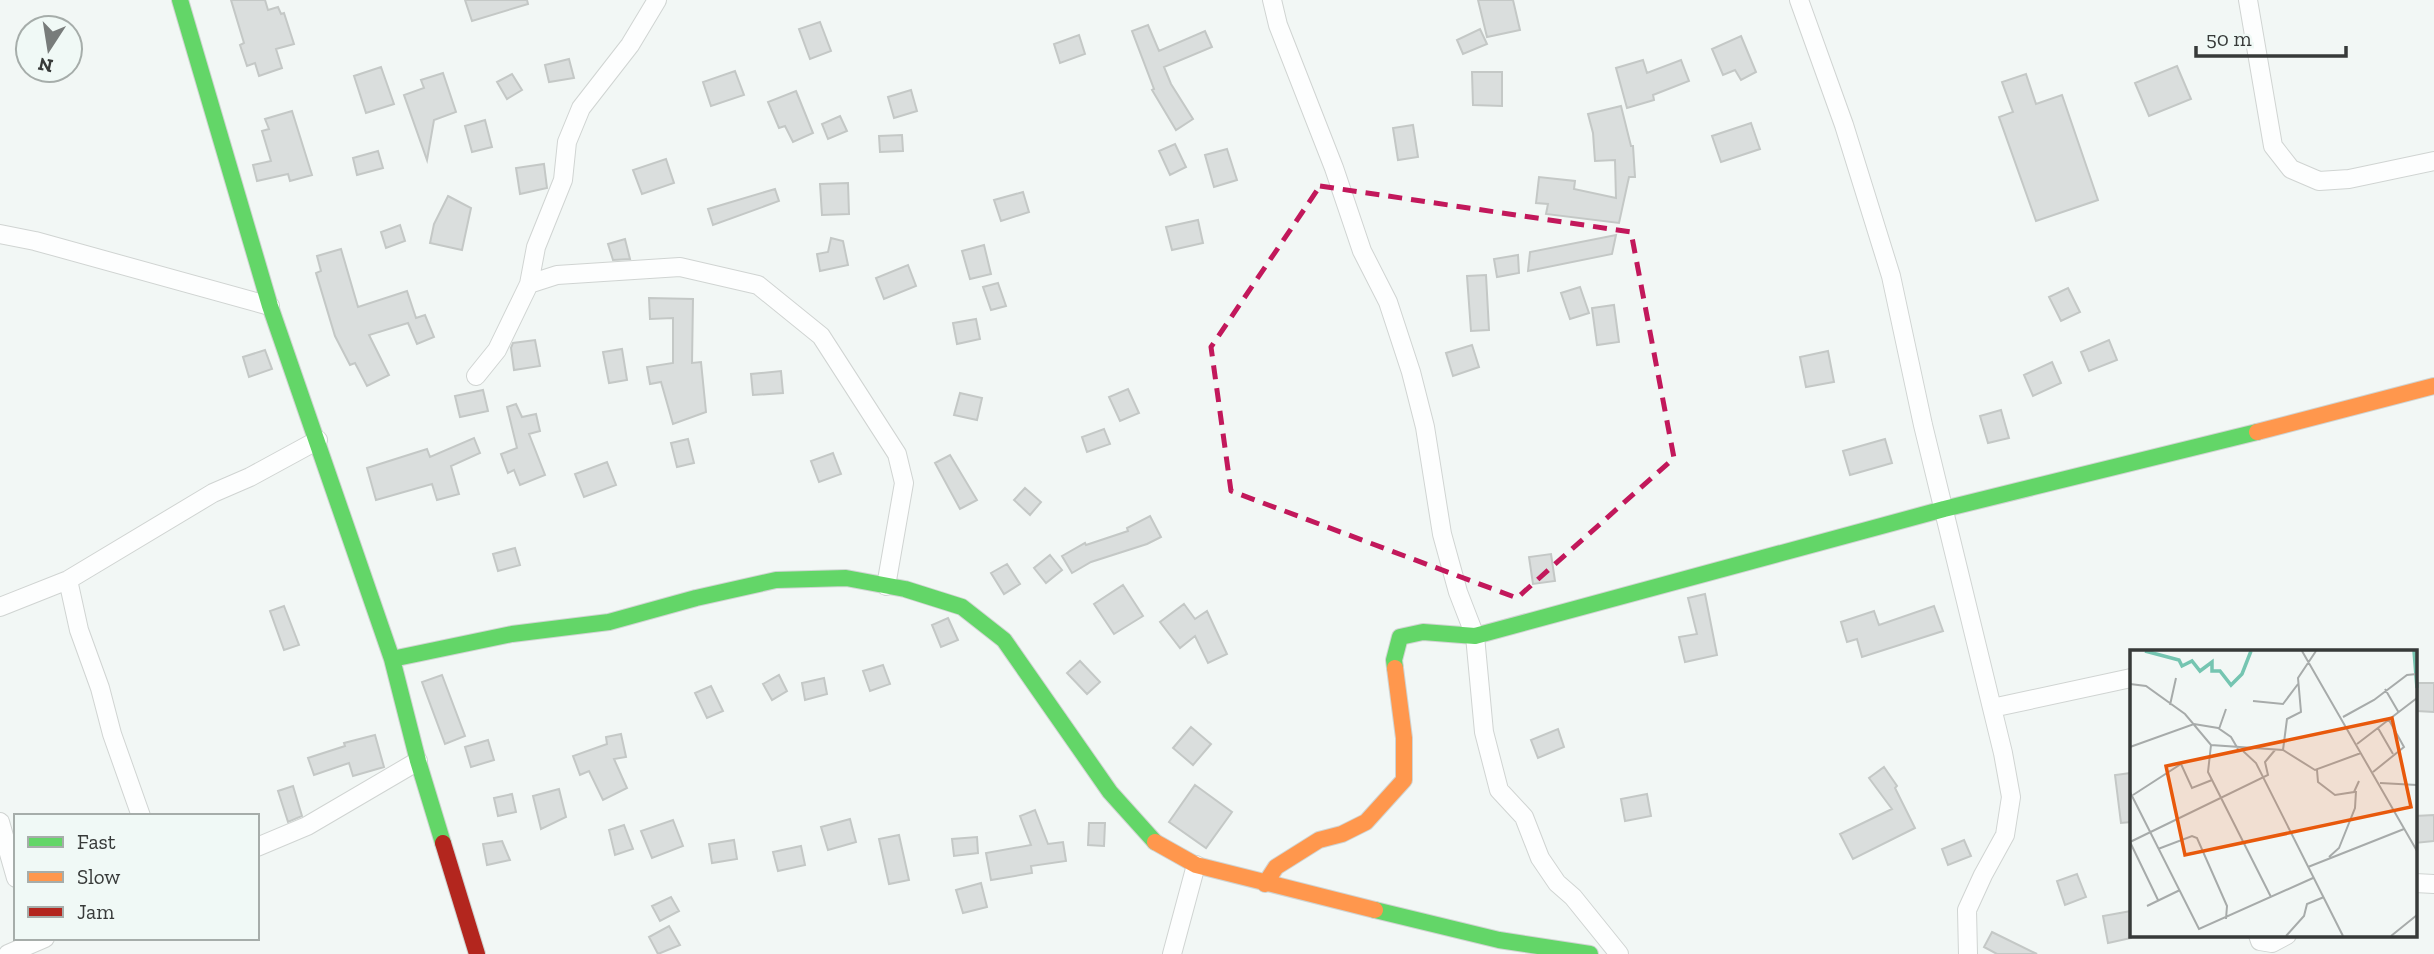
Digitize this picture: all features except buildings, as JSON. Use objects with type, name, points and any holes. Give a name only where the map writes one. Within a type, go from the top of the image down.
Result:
[{"type":"street","points":[[180,0],[270,306],[392,659],[418,761],[477,954]]},
{"type":"street","points":[[476,376],[498,350],[529,284],[536,247],[563,180],[568,142],[581,108],[630,45],[657,0]]},
{"type":"street","points":[[1272,0],[1278,25],[1334,168],[1362,251],[1388,302],[1411,372],[1425,427],[1442,534],[1458,592],[1475,636],[1484,732],[1499,790],[1524,817],[1540,858],[1558,883],[1573,897],[1619,954]]},
{"type":"street","points":[[1799,0],[1844,125],[1891,276],[1923,425],[2011,797],[2005,835],[1967,910],[1968,954]]},
{"type":"street","points":[[2248,0],[2273,146],[2291,169],[2319,181],[2349,179],[2434,161]]},
{"type":"street","points":[[0,234],[270,306]]},
{"type":"street","points":[[529,284],[556,275],[680,267],[758,285],[821,336],[897,454],[904,483],[887,586]]},
{"type":"street","points":[[1265,884],[1276,867],[1297,853],[1366,822],[1404,780],[1404,738],[1394,660],[1400,637],[1423,632],[1475,636],[1944,509],[2134,464],[2434,386]]},
{"type":"street","points":[[0,607],[68,580],[213,494],[318,440]]},
{"type":"street","points":[[392,659],[512,634],[609,622],[776,580],[846,578],[887,586],[962,607],[1004,640],[1110,792],[1160,846],[1196,865],[1499,940],[1590,954]]},
{"type":"street","points":[[68,580],[79,630],[140,814]]},
{"type":"street","points":[[1992,708],[2130,678]]},
{"type":"street","points":[[259,846],[307,826],[418,761]]},
{"type":"street","points":[[0,822],[14,871]]},
{"type":"street","points":[[1172,954],[1196,865]]},
{"type":"street","points":[[2416,883],[2434,884]]},
{"type":"street","points":[[2258,936],[2260,942],[2272,943],[2285,936]]},
{"type":"street","points":[[8,954],[37,940]]},
{"type":"highlighted area","points":[[1320,186],[1631,232],[1674,458],[1517,598],[1231,491],[1211,347]]},
{"type":"traffic: fast","points":[[180,0],[270,306],[392,659],[418,761],[443,843]]},
{"type":"traffic: fast","points":[[1395,668],[1394,660],[1400,637],[1423,632],[1475,636],[1944,509],[2257,432]]},
{"type":"traffic: fast","points":[[392,659],[512,634],[609,622],[776,580],[846,578],[905,589],[962,607],[1004,640],[1110,792],[1155,842]]},
{"type":"traffic: fast","points":[[1375,910],[1499,940],[1590,954]]},
{"type":"traffic: slow","points":[[2257,432],[2434,386]]},
{"type":"traffic: slow","points":[[1265,884],[1276,867],[1319,840],[1342,834],[1366,822],[1404,780],[1404,738],[1395,668]]},
{"type":"traffic: slow","points":[[1155,842],[1196,865],[1375,910]]},
{"type":"traffic: jam","points":[[443,843],[477,954]]}]
